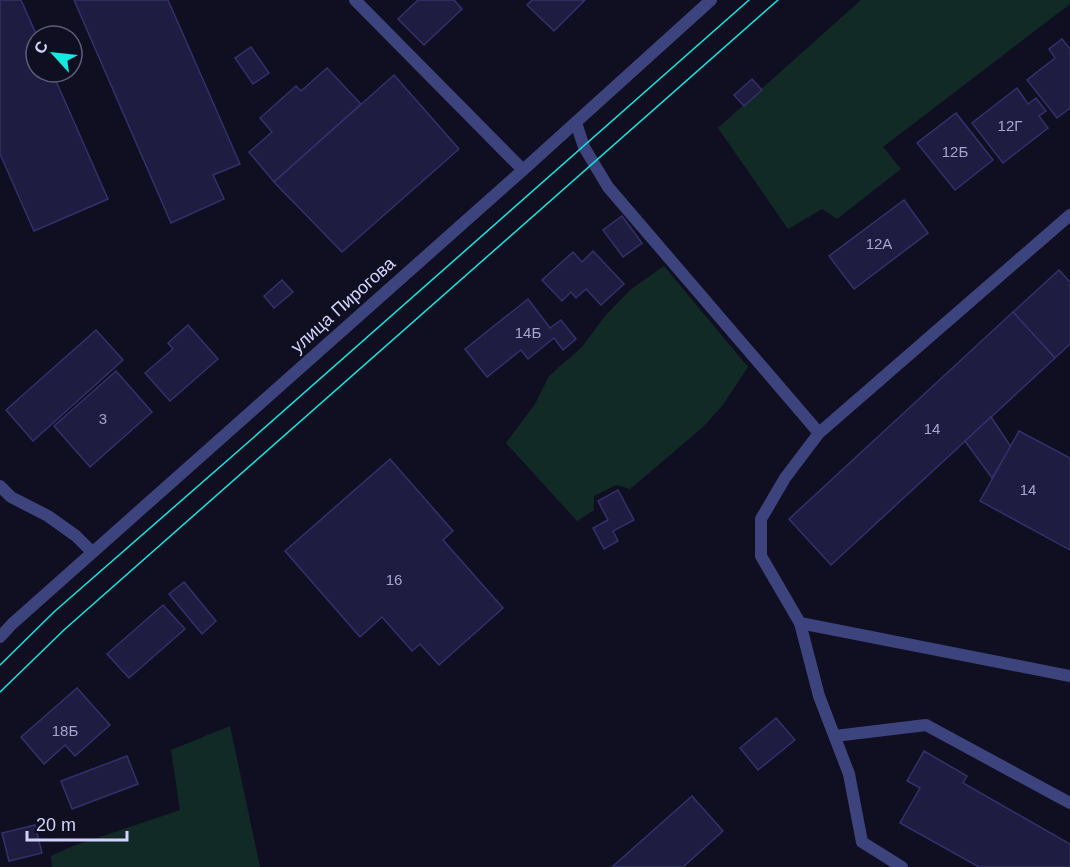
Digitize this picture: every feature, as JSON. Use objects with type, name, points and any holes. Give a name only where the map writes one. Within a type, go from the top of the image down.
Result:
[{"type":"street","points":[[355,0],[523,170]]},
{"type":"street","name":"улица Пирогова","points":[[0,637],[92,552],[576,123],[711,0]]},
{"type":"street","points":[[576,123],[584,147],[608,187],[819,433]]},
{"type":"street","points":[[902,867],[862,843],[849,774],[819,696],[800,623],[761,556],[761,519],[785,478],[819,433],[1070,215]]},
{"type":"street","points":[[0,486],[11,497],[48,516],[76,536],[92,552]]},
{"type":"street","points":[[800,623],[1070,676]]},
{"type":"street","points":[[835,736],[926,725],[1070,803]]},
{"type":"green space","points":[[861,0],[1070,0],[1070,4],[883,147],[901,169],[837,219],[822,209],[788,229],[718,128]]},
{"type":"green space","points":[[664,266],[748,367],[722,406],[703,427],[630,489],[616,485],[594,496],[594,510],[577,521],[506,443],[535,404],[549,376],[582,347],[605,316],[630,290]]},
{"type":"green space","points":[[230,726],[260,867],[52,867],[51,856],[73,846],[180,810],[171,750]]},
{"type":"building","points":[[0,0],[21,0],[32,24],[24,24],[24,84],[57,84],[108,199],[34,231],[0,154]]},
{"type":"building","points":[[74,0],[168,0],[240,164],[213,175],[224,199],[171,223]]},
{"type":"building","points":[[418,0],[454,0],[462,9],[424,45],[398,19]]},
{"type":"building","points":[[532,0],[585,0],[554,31],[527,5]]},
{"type":"building","points":[[1062,39],[1070,49],[1070,108],[1057,118],[1027,80],[1055,58],[1049,49]]},
{"type":"building","points":[[251,47],[269,73],[253,84],[235,58]]},
{"type":"building","points":[[327,68],[361,104],[274,182],[249,152],[272,132],[260,118],[296,86],[301,91]]},
{"type":"building","points":[[394,75],[459,149],[342,252],[274,182]]},
{"type":"building","points":[[752,79],[762,90],[744,106],[734,95]]},
{"type":"building","points":[[1017,88],[1028,104],[1036,98],[1046,111],[1039,116],[1048,128],[1003,163],[972,123]]},
{"type":"building","points":[[956,113],[993,160],[955,190],[917,143]]},
{"type":"building","points":[[904,200],[928,233],[854,289],[829,256]]},
{"type":"building","points":[[622,216],[642,243],[623,257],[603,230]]},
{"type":"building","points":[[593,251],[624,284],[601,305],[586,289],[576,298],[571,292],[562,301],[542,280],[573,252],[582,262]]},
{"type":"building","points":[[1059,270],[1070,282],[1070,344],[1055,358],[1013,312]]},
{"type":"building","points":[[282,280],[293,292],[274,308],[264,296]]},
{"type":"building","points":[[528,299],[550,328],[561,320],[576,339],[563,350],[554,338],[528,359],[521,350],[487,377],[465,349]]},
{"type":"building","points":[[1013,312],[1055,358],[831,565],[789,519]]},
{"type":"building","points":[[188,325],[218,359],[170,401],[145,373],[173,349],[168,343]]},
{"type":"building","points":[[96,330],[123,360],[33,441],[6,410]]},
{"type":"building","points":[[116,371],[152,412],[90,467],[54,426]]},
{"type":"building","points":[[991,417],[1011,447],[992,478],[965,441]]},
{"type":"building","points":[[1019,431],[1070,458],[1070,550],[980,501]]},
{"type":"building","points":[[390,459],[453,531],[443,540],[503,608],[439,665],[420,644],[412,651],[382,617],[360,637],[285,551]]},
{"type":"building","points":[[618,490],[634,520],[613,531],[618,541],[604,549],[593,528],[608,520],[598,501]]},
{"type":"building","points":[[184,582],[216,621],[202,634],[169,594]]},
{"type":"building","points":[[163,605],[185,629],[129,678],[107,654]]},
{"type":"building","points":[[77,688],[110,725],[75,756],[65,745],[44,764],[21,737]]},
{"type":"building","points":[[776,718],[795,740],[758,770],[740,748]]},
{"type":"building","points":[[924,751],[967,776],[963,783],[1070,844],[1070,867],[979,867],[900,823],[920,788],[907,781]]},
{"type":"building","points":[[127,756],[138,784],[72,809],[61,781]]},
{"type":"building","points":[[692,796],[723,831],[683,867],[612,867]]},
{"type":"building","points":[[35,825],[42,853],[9,861],[2,833]]},
{"type":"tram line","points":[[0,665],[55,611],[749,0]]},
{"type":"tram line","points":[[0,692],[65,629],[778,0]]}]
